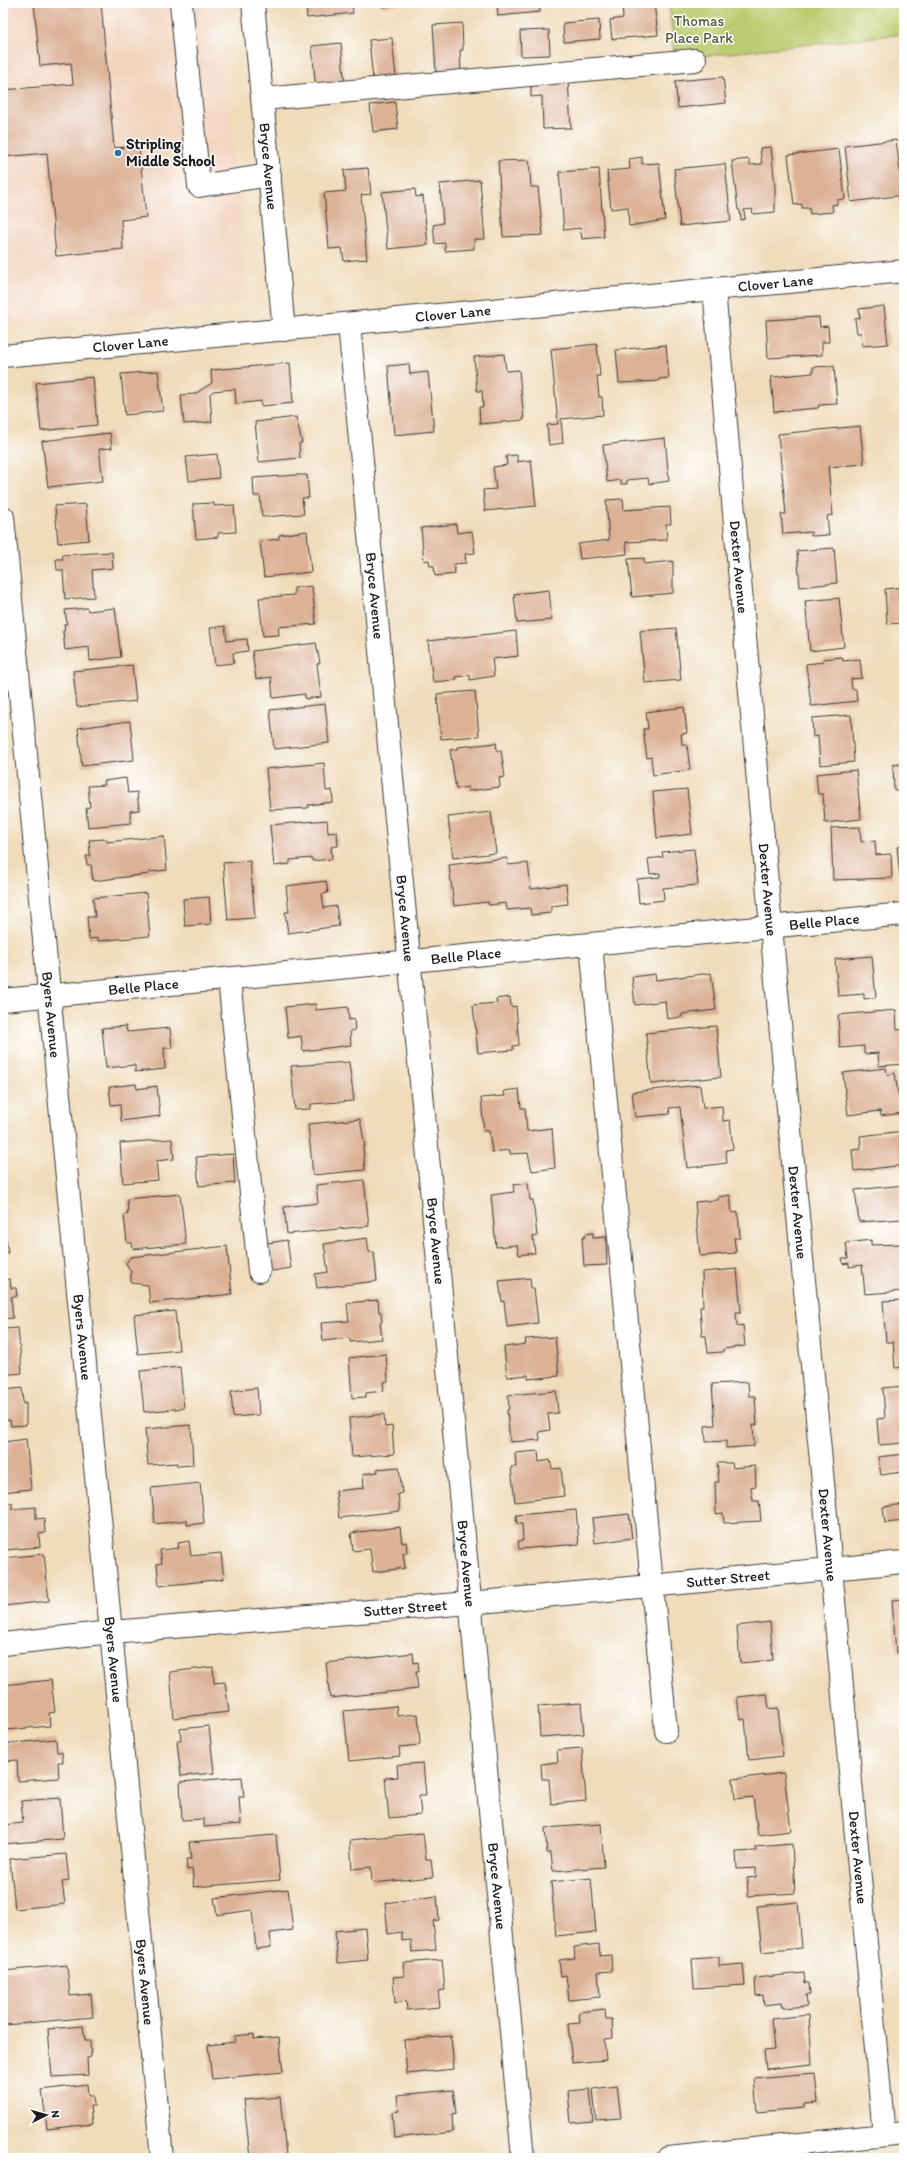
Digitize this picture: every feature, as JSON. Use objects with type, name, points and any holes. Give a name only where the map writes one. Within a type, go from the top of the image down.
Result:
[{"type":"street","points":[[181,3],[199,186],[270,176]]},
{"type":"street","name":"Bryce Avenue","points":[[253,3],[284,330]]},
{"type":"street","points":[[263,99],[695,60]]},
{"type":"street","name":"Clover Lane","points":[[3,356],[904,272]]},
{"type":"street","name":"Dexter Avenue","points":[[714,289],[771,927],[831,1569],[894,2134]]},
{"type":"street","name":"Bryce Avenue","points":[[349,324],[523,2158]]},
{"type":"street","name":"Byers Avenue","points":[[3,517],[162,2158]]},
{"type":"street","name":"Belle Place","points":[[3,1000],[904,914]]},
{"type":"street","points":[[591,944],[666,1731]]},
{"type":"street","points":[[229,979],[259,1271]]},
{"type":"street","name":"Sutter Street","points":[[3,1644],[111,1632],[470,1603],[904,1562]]},
{"type":"street","points":[[668,2158],[805,2151],[894,2134]]},
{"type":"shaded area","name":"Stripling Middle School","points":[[3,3],[219,3],[247,304],[3,326]]},
{"type":"green space","name":"Thomas Place Park","points":[[669,3],[904,3],[904,34],[675,59]]},
{"type":"building","points":[[34,3],[101,3],[114,148],[139,146],[146,217],[121,220],[123,249],[56,256],[47,153],[3,157],[3,90],[73,84],[71,63],[40,66]]},
{"type":"building","points":[[306,3],[352,3],[353,13],[307,18]]},
{"type":"building","points":[[382,3],[408,3],[408,4],[382,7]]},
{"type":"building","points":[[497,3],[539,3],[540,12],[498,16]]},
{"type":"building","points":[[654,3],[658,35],[612,39],[610,20],[623,18],[622,4]]},
{"type":"building","points":[[599,20],[600,39],[564,42],[563,23]]},
{"type":"building","points":[[462,23],[463,50],[460,50],[461,71],[436,72],[433,25]]},
{"type":"building","points":[[549,30],[550,55],[521,56],[520,31]]},
{"type":"building","points":[[392,38],[396,77],[373,80],[369,40]]},
{"type":"building","points":[[341,43],[345,87],[316,90],[312,46]]},
{"type":"building","points":[[723,77],[726,103],[678,108],[675,81]]},
{"type":"building","points":[[568,80],[571,128],[543,129],[542,96],[531,97],[531,86],[542,85],[541,81]]},
{"type":"building","points":[[395,102],[398,129],[373,132],[370,105]]},
{"type":"building","points":[[896,140],[903,195],[851,202],[845,146]]},
{"type":"building","points":[[771,147],[775,187],[775,212],[753,214],[752,209],[744,210],[745,219],[741,220],[740,210],[738,210],[732,161],[749,159],[750,165],[762,164],[760,148]]},
{"type":"building","points":[[839,149],[845,199],[837,200],[837,204],[832,205],[833,212],[810,214],[809,208],[802,208],[802,204],[794,205],[788,155]]},
{"type":"building","points":[[642,157],[642,164],[659,163],[665,220],[629,226],[628,207],[611,209],[607,171],[630,169],[629,159]]},
{"type":"building","points":[[529,160],[531,187],[538,187],[543,235],[503,237],[498,161]]},
{"type":"building","points":[[725,164],[731,221],[680,226],[674,169]]},
{"type":"building","points":[[368,168],[371,194],[361,195],[367,259],[344,261],[342,248],[329,249],[324,193],[346,191],[344,170]]},
{"type":"building","points":[[599,169],[604,237],[582,239],[580,228],[564,230],[559,172]]},
{"type":"building","points":[[480,180],[485,239],[474,239],[474,249],[445,251],[445,243],[435,244],[433,225],[443,223],[440,184]]},
{"type":"building","points":[[415,189],[416,197],[423,196],[428,245],[388,249],[382,192]]},
{"type":"building","points":[[884,306],[888,344],[862,346],[861,333],[857,333],[855,319],[860,318],[859,309]]},
{"type":"building","points":[[819,317],[820,327],[828,326],[829,342],[822,342],[822,355],[768,358],[766,320]]},
{"type":"building","points":[[597,344],[600,376],[597,376],[599,397],[602,397],[603,415],[561,419],[563,443],[549,445],[547,425],[558,424],[551,349]]},
{"type":"building","points":[[666,345],[669,378],[659,379],[659,381],[619,383],[616,350]]},
{"type":"building","points":[[504,354],[506,371],[519,370],[524,420],[480,424],[479,407],[483,407],[482,391],[477,391],[474,357]]},
{"type":"building","points":[[290,363],[293,403],[261,406],[261,401],[236,404],[235,389],[213,391],[210,394],[212,422],[184,424],[181,395],[195,394],[212,383],[211,370]]},
{"type":"building","points":[[409,364],[410,374],[428,372],[434,431],[394,435],[388,366]]},
{"type":"building","points":[[834,366],[837,404],[819,405],[818,408],[774,412],[771,377],[813,373],[813,367]]},
{"type":"building","points":[[158,371],[163,411],[125,415],[121,374]]},
{"type":"building","points":[[93,377],[97,425],[41,431],[36,383]]},
{"type":"building","points":[[296,417],[302,443],[299,443],[300,458],[259,462],[255,422]]},
{"type":"building","points":[[860,426],[864,464],[828,467],[833,515],[827,516],[829,535],[811,536],[811,532],[783,534],[781,514],[786,514],[778,434]]},
{"type":"building","points":[[110,433],[112,448],[99,449],[103,481],[48,487],[42,441]]},
{"type":"building","points":[[665,438],[669,481],[649,484],[648,478],[627,480],[627,484],[621,484],[621,480],[607,482],[603,445]]},
{"type":"building","points":[[217,454],[219,478],[189,481],[186,457]]},
{"type":"building","points":[[517,455],[517,462],[531,460],[536,506],[485,511],[483,490],[496,489],[493,467],[507,465],[506,456]]},
{"type":"building","points":[[307,475],[309,498],[302,498],[304,514],[262,517],[260,496],[254,496],[253,478]]},
{"type":"building","points":[[623,499],[624,510],[670,507],[671,524],[666,524],[667,540],[626,542],[627,554],[580,559],[578,544],[609,540],[606,500]]},
{"type":"building","points":[[214,503],[214,506],[234,505],[236,532],[218,533],[218,537],[196,539],[193,504]]},
{"type":"building","points":[[86,504],[89,540],[58,543],[55,506]]},
{"type":"building","points":[[456,524],[457,533],[472,531],[475,553],[465,554],[466,563],[454,564],[455,574],[435,576],[434,566],[430,566],[429,560],[424,561],[421,528]]},
{"type":"building","points":[[307,531],[311,572],[264,577],[260,541],[279,539],[279,535]]},
{"type":"building","points":[[834,548],[837,583],[800,587],[797,551]]},
{"type":"building","points":[[112,552],[113,568],[92,570],[94,597],[65,599],[63,570],[57,570],[56,559],[63,559],[62,555]]},
{"type":"building","points":[[644,558],[644,564],[673,561],[673,593],[632,597],[628,559]]},
{"type":"building","points":[[312,586],[316,624],[278,627],[279,635],[263,636],[259,598],[294,595],[294,588]]},
{"type":"building","points":[[904,587],[904,623],[887,624],[885,589]]},
{"type":"building","points":[[549,590],[552,620],[517,623],[514,594]]},
{"type":"building","points":[[839,598],[844,647],[810,651],[805,601]]},
{"type":"building","points":[[87,608],[88,611],[115,608],[121,657],[90,661],[89,647],[65,650],[63,631],[65,630],[64,624],[67,624],[65,610]]},
{"type":"building","points":[[225,626],[227,641],[247,639],[248,651],[233,653],[234,663],[215,665],[210,628]]},
{"type":"building","points":[[676,628],[681,680],[645,683],[640,631]]},
{"type":"building","points":[[516,631],[518,656],[492,659],[494,676],[470,680],[470,675],[456,677],[456,680],[433,682],[428,641]]},
{"type":"building","points":[[316,643],[320,663],[317,664],[321,697],[305,699],[305,694],[273,698],[271,677],[256,679],[252,651]]},
{"type":"building","points":[[842,657],[843,661],[860,659],[862,678],[851,679],[852,689],[856,689],[857,701],[811,706],[806,664],[823,662],[823,659]]},
{"type":"building","points":[[132,665],[136,701],[77,707],[73,671]]},
{"type":"building","points":[[475,691],[479,736],[441,739],[437,694]]},
{"type":"building","points":[[325,704],[329,743],[274,749],[270,710]]},
{"type":"building","points":[[684,707],[687,733],[681,734],[682,745],[687,745],[690,770],[653,775],[651,757],[647,758],[643,729],[648,729],[646,712]]},
{"type":"building","points":[[851,715],[854,762],[820,765],[818,736],[813,737],[812,718]]},
{"type":"building","points":[[130,721],[134,760],[82,766],[78,728]]},
{"type":"building","points":[[496,743],[497,751],[501,750],[505,777],[499,778],[500,787],[468,791],[468,787],[456,789],[450,750],[458,749],[458,747]]},
{"type":"building","points":[[324,763],[326,791],[332,790],[333,802],[308,805],[308,808],[270,810],[266,769]]},
{"type":"building","points":[[904,764],[904,790],[894,790],[893,765]]},
{"type":"building","points":[[856,770],[861,819],[825,823],[823,794],[818,794],[816,774]]},
{"type":"building","points":[[126,778],[128,793],[137,792],[139,810],[130,811],[131,823],[88,827],[86,808],[90,807],[88,786],[105,785],[104,781]]},
{"type":"building","points":[[687,789],[692,834],[657,838],[653,792]]},
{"type":"building","points":[[491,812],[496,853],[453,858],[448,817]]},
{"type":"building","points":[[327,820],[328,833],[337,832],[338,846],[331,847],[332,859],[312,861],[312,858],[290,860],[290,864],[274,866],[270,825]]},
{"type":"building","points":[[860,827],[861,842],[875,841],[876,855],[891,854],[892,878],[833,880],[831,828]]},
{"type":"building","points":[[164,836],[167,870],[149,872],[149,874],[93,881],[91,865],[87,865],[86,856],[90,856],[89,840],[107,839],[107,842]]},
{"type":"building","points":[[904,846],[904,876],[900,876],[897,847]]},
{"type":"building","points":[[694,849],[698,885],[663,888],[664,900],[639,903],[637,879],[660,877],[660,873],[650,874],[648,859],[663,857],[662,852]]},
{"type":"building","points":[[507,858],[508,865],[528,863],[531,889],[566,884],[568,904],[551,906],[551,913],[531,915],[530,908],[507,910],[506,903],[489,905],[488,902],[454,906],[449,865]]},
{"type":"building","points":[[250,861],[255,918],[228,920],[223,863]]},
{"type":"building","points":[[326,881],[328,893],[322,894],[324,908],[336,906],[339,926],[288,933],[285,912],[289,912],[286,886]]},
{"type":"building","points":[[146,893],[150,936],[98,941],[98,938],[89,939],[87,917],[95,917],[93,898]]},
{"type":"building","points":[[209,897],[211,924],[185,926],[183,899]]},
{"type":"building","points":[[872,956],[876,997],[864,999],[864,994],[838,996],[835,959]]},
{"type":"building","points":[[711,973],[716,1010],[682,1014],[682,1017],[667,1019],[665,1001],[635,1005],[632,977],[655,974],[656,980]]},
{"type":"building","points":[[510,997],[511,1007],[516,1006],[519,1045],[513,1046],[513,1050],[478,1053],[473,1005],[497,1003],[496,999]]},
{"type":"building","points":[[316,1004],[316,1010],[348,1007],[349,1020],[354,1019],[355,1030],[350,1031],[351,1045],[303,1051],[301,1036],[288,1038],[285,1007]]},
{"type":"building","points":[[896,1010],[897,1030],[904,1029],[904,1064],[879,1066],[878,1053],[864,1054],[864,1046],[840,1048],[838,1015]]},
{"type":"building","points":[[126,1026],[127,1032],[170,1028],[172,1048],[164,1048],[165,1069],[135,1072],[135,1065],[106,1068],[102,1028]]},
{"type":"building","points":[[716,1026],[721,1077],[651,1084],[646,1033]]},
{"type":"building","points":[[349,1062],[354,1101],[311,1104],[311,1109],[295,1110],[291,1066]]},
{"type":"building","points":[[886,1068],[887,1075],[895,1073],[898,1094],[901,1094],[903,1113],[881,1116],[880,1111],[848,1115],[843,1073]]},
{"type":"building","points":[[136,1084],[137,1089],[157,1086],[160,1116],[121,1121],[120,1104],[111,1105],[109,1087]]},
{"type":"building","points":[[700,1085],[703,1108],[722,1106],[723,1121],[730,1120],[733,1149],[726,1150],[727,1163],[687,1168],[680,1107],[669,1108],[670,1114],[635,1117],[632,1092]]},
{"type":"building","points":[[519,1089],[521,1108],[525,1108],[527,1131],[552,1128],[555,1168],[532,1171],[528,1153],[510,1154],[510,1150],[492,1152],[489,1131],[484,1131],[481,1098],[505,1096],[504,1091]]},
{"type":"building","points":[[360,1119],[365,1147],[363,1147],[365,1170],[313,1175],[308,1124]]},
{"type":"building","points":[[904,1131],[904,1165],[854,1171],[852,1150],[861,1149],[860,1136]]},
{"type":"building","points":[[172,1139],[174,1159],[156,1161],[158,1180],[123,1183],[120,1143]]},
{"type":"building","points":[[233,1154],[235,1183],[199,1186],[196,1157]]},
{"type":"building","points":[[364,1180],[369,1226],[287,1234],[284,1207],[318,1203],[316,1185]]},
{"type":"building","points":[[528,1183],[530,1200],[533,1200],[537,1236],[533,1237],[535,1253],[519,1255],[517,1245],[496,1247],[491,1195],[514,1192],[513,1185]]},
{"type":"building","points":[[904,1185],[904,1204],[901,1204],[903,1219],[859,1222],[855,1190]]},
{"type":"building","points":[[180,1194],[186,1244],[133,1249],[132,1243],[127,1243],[124,1215],[128,1214],[127,1199]]},
{"type":"building","points":[[730,1195],[732,1213],[738,1212],[740,1238],[734,1238],[736,1253],[700,1256],[695,1202],[718,1200],[718,1197]]},
{"type":"building","points":[[3,1218],[8,1253],[3,1254]]},
{"type":"building","points":[[593,1233],[593,1238],[606,1237],[607,1265],[584,1266],[582,1238],[585,1237],[585,1234]]},
{"type":"building","points":[[367,1238],[369,1252],[374,1252],[377,1281],[317,1288],[315,1274],[328,1272],[324,1244]]},
{"type":"building","points":[[287,1240],[291,1268],[266,1272],[262,1244]]},
{"type":"building","points":[[871,1240],[871,1245],[904,1244],[904,1291],[865,1294],[862,1265],[849,1267],[849,1263],[843,1264],[842,1258],[848,1258],[846,1243]]},
{"type":"building","points":[[227,1246],[232,1294],[150,1303],[148,1285],[131,1283],[131,1272],[126,1263],[131,1257]]},
{"type":"building","points":[[737,1269],[741,1312],[736,1312],[737,1326],[743,1325],[745,1346],[723,1349],[723,1352],[708,1353],[706,1336],[702,1336],[700,1307],[703,1307],[702,1272]]},
{"type":"building","points":[[530,1278],[531,1288],[534,1288],[538,1323],[507,1327],[504,1301],[502,1302],[499,1281]]},
{"type":"building","points":[[10,1279],[11,1288],[16,1288],[17,1296],[11,1297],[13,1318],[3,1319],[3,1280]]},
{"type":"building","points":[[378,1300],[379,1312],[381,1312],[382,1322],[380,1322],[382,1339],[350,1342],[350,1338],[323,1341],[321,1323],[349,1321],[347,1303]]},
{"type":"building","points":[[904,1300],[904,1367],[895,1368],[893,1342],[886,1342],[883,1301]]},
{"type":"building","points":[[175,1311],[179,1350],[138,1354],[134,1315]]},
{"type":"building","points":[[18,1328],[22,1373],[3,1375],[3,1329]]},
{"type":"building","points":[[555,1337],[559,1376],[528,1379],[528,1375],[507,1377],[504,1347],[526,1344],[525,1339]]},
{"type":"building","points":[[386,1354],[388,1381],[383,1382],[384,1391],[366,1393],[366,1397],[352,1398],[349,1358]]},
{"type":"building","points":[[180,1367],[184,1408],[144,1412],[140,1371]]},
{"type":"building","points":[[748,1382],[749,1396],[755,1396],[757,1425],[753,1425],[754,1446],[726,1448],[726,1441],[706,1442],[705,1426],[715,1425],[712,1384]]},
{"type":"building","points":[[904,1386],[904,1443],[879,1445],[877,1419],[885,1418],[883,1388]]},
{"type":"building","points":[[22,1388],[23,1404],[26,1403],[26,1425],[11,1426],[10,1420],[3,1421],[3,1390]]},
{"type":"building","points":[[257,1388],[259,1415],[233,1417],[231,1391]]},
{"type":"building","points":[[556,1391],[558,1413],[548,1414],[550,1430],[539,1432],[540,1440],[510,1442],[507,1410],[509,1409],[508,1395]]},
{"type":"building","points":[[384,1414],[385,1427],[392,1426],[394,1454],[352,1457],[349,1418]]},
{"type":"building","points":[[191,1425],[193,1465],[177,1466],[177,1463],[148,1465],[145,1429]]},
{"type":"building","points":[[26,1439],[31,1489],[3,1492],[3,1442]]},
{"type":"building","points":[[538,1451],[539,1462],[550,1460],[552,1469],[561,1468],[564,1496],[515,1502],[511,1467],[516,1467],[515,1453]]},
{"type":"building","points":[[904,1454],[904,1477],[902,1472],[881,1475],[878,1457]]},
{"type":"building","points":[[717,1463],[732,1463],[733,1468],[755,1466],[756,1486],[751,1487],[753,1501],[759,1501],[761,1521],[724,1523],[723,1513],[716,1514],[715,1482],[719,1482]]},
{"type":"building","points":[[399,1467],[402,1493],[398,1494],[400,1511],[339,1518],[336,1491],[364,1488],[363,1474],[378,1472],[377,1469]]},
{"type":"building","points":[[200,1483],[204,1523],[187,1525],[187,1520],[155,1524],[151,1488]]},
{"type":"building","points":[[3,1503],[12,1503],[12,1509],[36,1507],[36,1519],[44,1518],[45,1533],[39,1534],[40,1547],[5,1550]]},
{"type":"building","points":[[904,1504],[904,1521],[885,1523],[883,1507]]},
{"type":"building","points":[[576,1510],[579,1544],[519,1549],[518,1541],[523,1541],[522,1524],[517,1524],[516,1515]]},
{"type":"building","points":[[629,1514],[632,1538],[595,1543],[592,1518]]},
{"type":"building","points":[[400,1527],[402,1543],[406,1542],[407,1553],[403,1553],[405,1568],[373,1572],[370,1549],[353,1551],[351,1533]]},
{"type":"building","points":[[189,1541],[191,1556],[221,1553],[224,1579],[159,1586],[157,1564],[162,1563],[160,1550],[179,1548],[178,1543]]},
{"type":"building","points":[[44,1554],[49,1601],[3,1606],[3,1558]]},
{"type":"building","points":[[904,1599],[904,1652],[896,1653],[892,1600]]},
{"type":"building","points":[[770,1622],[773,1660],[740,1663],[737,1626]]},
{"type":"building","points":[[413,1653],[414,1663],[418,1662],[419,1672],[416,1672],[418,1689],[330,1698],[326,1663]]},
{"type":"building","points":[[213,1667],[214,1683],[225,1682],[229,1712],[174,1718],[170,1672]]},
{"type":"building","points":[[51,1680],[55,1712],[49,1713],[50,1726],[6,1730],[3,1685]]},
{"type":"building","points":[[767,1694],[769,1709],[778,1708],[783,1756],[749,1760],[745,1719],[740,1720],[737,1697]]},
{"type":"building","points":[[581,1703],[584,1734],[540,1737],[538,1706]]},
{"type":"building","points":[[396,1706],[397,1716],[418,1714],[420,1745],[399,1747],[400,1756],[349,1761],[344,1711]]},
{"type":"building","points":[[209,1726],[214,1773],[181,1776],[177,1741],[181,1741],[180,1729]]},
{"type":"building","points":[[56,1739],[57,1752],[62,1752],[63,1762],[58,1762],[59,1778],[18,1781],[17,1760],[4,1761],[3,1744]]},
{"type":"building","points":[[582,1748],[586,1801],[551,1804],[549,1779],[542,1779],[541,1764],[558,1762],[557,1750]]},
{"type":"building","points":[[423,1763],[426,1796],[419,1796],[421,1815],[389,1818],[385,1778],[398,1777],[397,1765]]},
{"type":"building","points":[[784,1773],[791,1831],[758,1835],[753,1797],[735,1799],[733,1779]]},
{"type":"building","points":[[242,1777],[244,1797],[239,1797],[241,1824],[204,1827],[204,1819],[182,1820],[180,1782]]},
{"type":"building","points":[[60,1798],[63,1839],[3,1844],[3,1825],[23,1823],[21,1801]]},
{"type":"building","points":[[601,1824],[604,1867],[553,1871],[551,1853],[547,1853],[545,1828]]},
{"type":"building","points":[[423,1833],[426,1859],[431,1859],[433,1877],[372,1883],[371,1867],[352,1869],[350,1840]]},
{"type":"building","points":[[276,1835],[280,1880],[194,1887],[192,1869],[187,1870],[186,1859],[191,1859],[189,1842]]},
{"type":"building","points":[[792,1844],[795,1893],[748,1896],[747,1878],[756,1877],[756,1868],[737,1869],[736,1852],[756,1851],[756,1847]]},
{"type":"building","points":[[66,1854],[69,1881],[62,1882],[65,1904],[15,1909],[10,1859]]},
{"type":"building","points":[[591,1878],[596,1932],[556,1936],[551,1882]]},
{"type":"building","points":[[288,1889],[293,1930],[270,1933],[271,1947],[256,1949],[252,1910],[217,1915],[214,1898]]},
{"type":"building","points":[[437,1896],[439,1920],[433,1921],[436,1950],[412,1952],[411,1940],[402,1941],[402,1932],[388,1934],[385,1903]]},
{"type":"building","points":[[798,1902],[802,1948],[762,1952],[757,1906]]},
{"type":"building","points":[[365,1928],[368,1960],[338,1963],[335,1931]]},
{"type":"building","points":[[599,1944],[600,1956],[611,1955],[612,1971],[598,1972],[600,1997],[569,2000],[566,1975],[561,1976],[559,1960],[575,1958],[574,1947]]},
{"type":"building","points":[[719,1957],[719,1966],[743,1964],[745,1985],[694,1988],[692,1959]]},
{"type":"building","points":[[442,1960],[445,1990],[438,1991],[440,2007],[407,2010],[406,2001],[395,2003],[393,1977],[404,1976],[403,1963]]},
{"type":"building","points":[[67,1965],[70,1996],[91,1994],[93,2017],[5,2025],[3,1971]]},
{"type":"building","points":[[804,1973],[805,1983],[809,1983],[810,1995],[806,1995],[807,2006],[783,2008],[782,2003],[764,2005],[763,1995],[756,1996],[755,1978]]},
{"type":"building","points":[[605,2009],[606,2020],[612,2020],[613,2038],[604,2039],[606,2060],[572,2063],[568,2024],[580,2023],[579,2012]]},
{"type":"building","points":[[809,2015],[812,2064],[766,2069],[764,2051],[774,2050],[771,2019]]},
{"type":"building","points":[[83,2026],[85,2041],[90,2041],[91,2057],[87,2058],[88,2075],[52,2077],[48,2029]]},
{"type":"building","points":[[254,2034],[254,2039],[279,2037],[283,2072],[212,2079],[208,2045],[235,2042],[234,2036]]},
{"type":"building","points":[[451,2036],[454,2069],[407,2074],[404,2040]]},
{"type":"building","points":[[815,2073],[818,2103],[804,2104],[804,2108],[757,2112],[754,2078]]},
{"type":"building","points":[[87,2084],[88,2096],[93,2096],[94,2106],[90,2106],[92,2124],[47,2129],[42,2090]]},
{"type":"building","points":[[617,2086],[621,2118],[596,2120],[593,2089]]},
{"type":"building","points":[[590,2089],[593,2121],[571,2123],[568,2091]]},
{"type":"building","points":[[453,2090],[456,2114],[452,2115],[453,2132],[394,2138],[392,2112],[399,2111],[397,2095]]},
{"type":"building","points":[[280,2097],[286,2155],[250,2158],[244,2100]]},
{"type":"place","name":"Stripling Middle School","points":[[118,153]]}]
